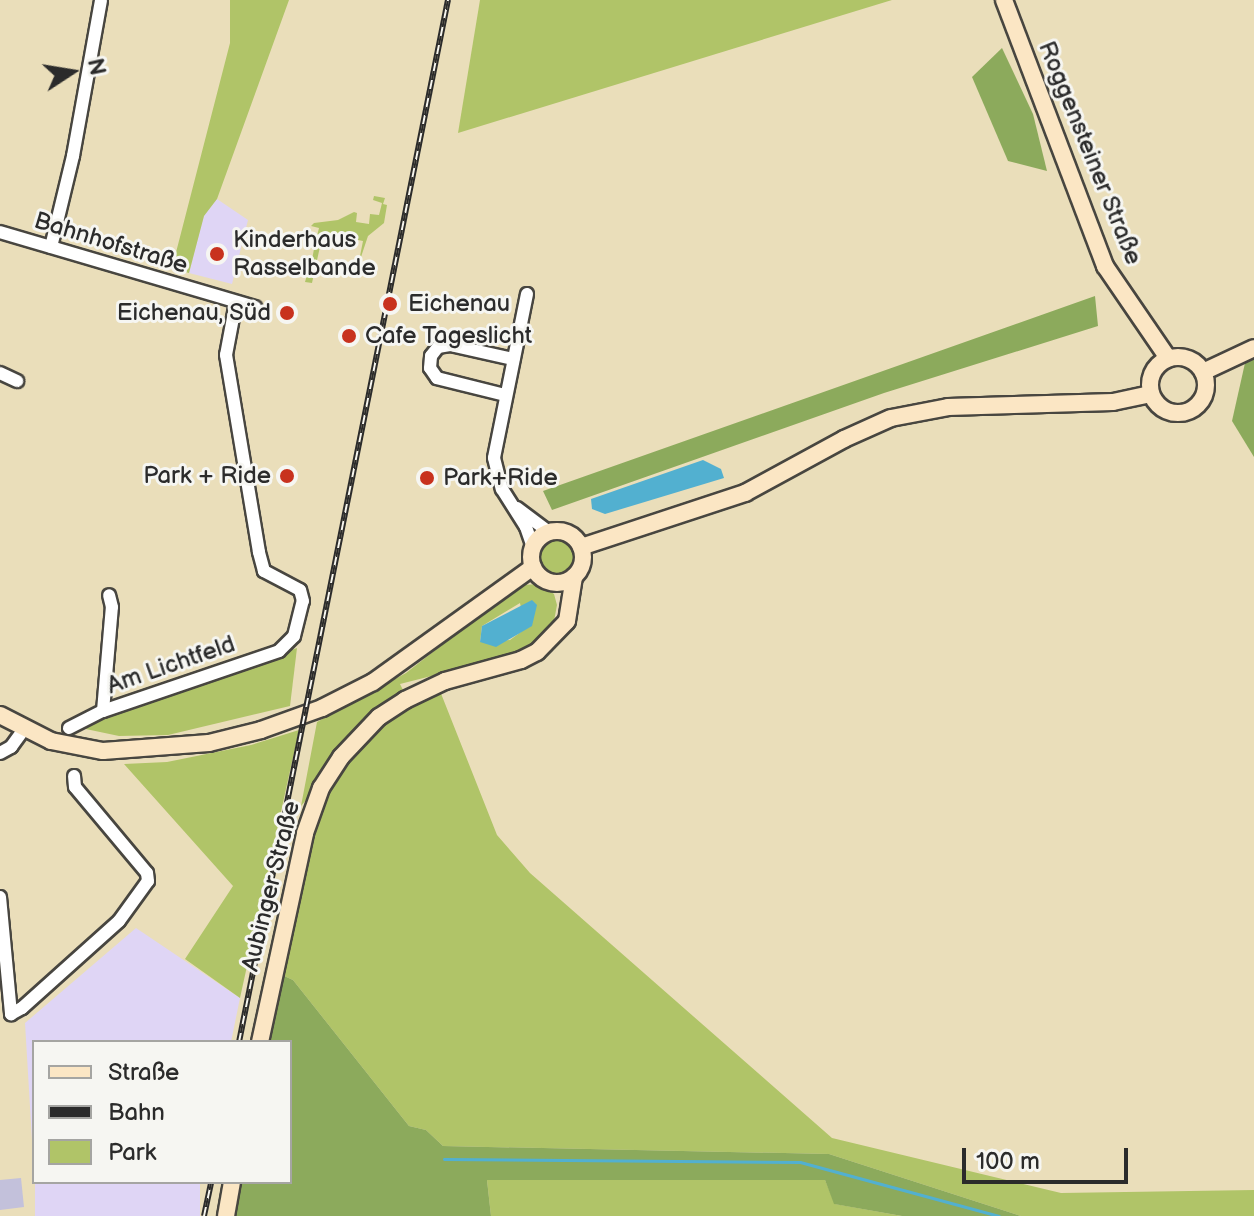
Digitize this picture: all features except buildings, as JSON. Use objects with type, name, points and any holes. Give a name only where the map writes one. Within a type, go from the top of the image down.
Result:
[{"type":"main road","name":"Roggensteiner Straße","points":[[1004,0],[1105,266],[1168,358]]},
{"type":"main road","points":[[1203,372],[1254,348]]},
{"type":"main road","points":[[1184,357],[1203,372],[1206,380],[1204,398],[1191,411],[1172,413],[1156,403],[1151,394],[1155,369],[1168,358],[1184,357]]},
{"type":"main road","points":[[581,547],[745,493],[844,439],[902,415],[948,407],[1113,402],[1151,394]]},
{"type":"main road","points":[[549,532],[564,532],[581,547],[582,563],[566,580],[540,577],[533,567],[533,547],[549,532]]},
{"type":"main road","points":[[0,715],[24,729],[64,745],[103,751],[209,743],[261,730],[345,697],[401,664],[533,567]]},
{"type":"main road","name":"Aubinger Straße","points":[[260,1040],[305,833],[321,788],[341,757],[379,717],[405,700],[445,681],[528,657],[554,638],[562,614],[566,580]]},
{"type":"main road","points":[[226,1216],[232,1184]]},
{"type":"street","points":[[51,247],[73,156],[101,0]]},
{"type":"street","name":"Bahnhofstraße","points":[[0,232],[255,307]]},
{"type":"street","points":[[527,294],[494,458],[502,489],[515,506],[533,547]]},
{"type":"street","name":"Am Lichtfeld","points":[[69,728],[103,711],[288,646],[303,601],[300,590],[264,571],[259,552],[226,355],[236,302]]},
{"type":"street","points":[[505,395],[437,378],[430,368],[431,356],[438,347],[450,345],[513,359]]},
{"type":"street","points":[[0,373],[17,381]]},
{"type":"street","points":[[515,506],[549,532]]},
{"type":"street","points":[[103,711],[112,607],[109,595]]},
{"type":"street","points":[[0,753],[11,747],[24,729]]},
{"type":"street","points":[[0,897],[11,1014],[22,1008],[119,921],[148,881],[147,873],[75,787],[74,776]]},
{"type":"shaded area","name":"Kinderhaus Rasselbande","points":[[217,199],[248,220],[232,284],[189,273],[204,215]]},
{"type":"shaded area","points":[[136,928],[240,998],[231,1040],[32,1040],[32,1140],[25,1023]]},
{"type":"shaded area","points":[[21,1178],[24,1207],[0,1210],[0,1180]]},
{"type":"shaded area","points":[[35,1184],[200,1184],[200,1216],[35,1216]]},
{"type":"green space","points":[[230,0],[289,0],[217,199],[204,216],[189,273],[172,268],[230,43]]},
{"type":"green space","points":[[480,0],[892,0],[458,133]]},
{"type":"green space","points":[[1002,48],[1033,114],[1047,171],[1008,161],[972,77]]},
{"type":"green space","points":[[374,196],[385,198],[384,223],[368,236],[358,266],[363,241],[323,233],[312,283],[305,282],[307,275],[301,266],[311,265],[314,249],[306,247],[307,243],[315,244],[319,228],[311,226],[338,220],[354,212],[357,213],[356,222],[369,224],[370,214],[379,215],[382,203],[373,200]]},
{"type":"green space","points":[[1095,296],[1098,326],[884,393],[552,510],[543,491]]},
{"type":"green space","points":[[1254,359],[1254,457],[1232,421],[1245,363]]},
{"type":"green space","points":[[557,538],[571,543],[576,557],[571,571],[557,576],[543,571],[538,557],[543,543]]},
{"type":"green space","points":[[539,584],[554,594],[557,605],[554,621],[540,641],[514,655],[400,684],[404,692],[342,743],[301,806],[317,722],[406,673],[523,585]],"holes":[[[520,603],[525,629],[510,640],[480,642],[482,626]]]},
{"type":"green space","points":[[297,648],[290,706],[168,735],[119,736],[81,728],[84,723]]},
{"type":"green space","points":[[440,691],[497,835],[530,873],[832,1138],[1061,1193],[1254,1190],[1254,1216],[1021,1216],[829,1154],[443,1146],[426,1130],[409,1126],[293,980],[282,975],[318,809],[346,760],[386,721]]},
{"type":"green space","points":[[299,730],[240,998],[185,959],[233,886],[124,764],[167,762],[251,745]]},
{"type":"green space","points":[[282,975],[293,980],[409,1126],[426,1130],[443,1146],[829,1154],[1021,1216],[902,1216],[834,1204],[825,1180],[487,1180],[491,1216],[233,1216],[240,1184],[292,1184],[292,1040],[268,1040]]},
{"type":"green space","points":[[487,1180],[825,1180],[835,1204],[902,1216],[491,1216]]},
{"type":"water","points":[[703,460],[721,469],[724,478],[605,514],[592,509],[591,499]]},
{"type":"water","points":[[532,600],[537,605],[532,626],[496,647],[480,642],[482,626]]},
{"type":"waterway","points":[[444,1159],[800,1162],[999,1216]]},
{"type":"railway","points":[[239,1040],[448,0]]},
{"type":"railway","points":[[204,1216],[211,1184]]},
{"type":"place","name":"Kinderhaus Rasselbande","points":[[217,254]]},
{"type":"place","name":"Eichenau","points":[[390,304]]},
{"type":"place","name":"Eichenau, Süd","points":[[287,313]]},
{"type":"place","name":"Cafe Tageslicht","points":[[349,336]]},
{"type":"place","name":"Park + Ride","points":[[287,476]]},
{"type":"place","name":"Park+Ride","points":[[427,478]]}]
